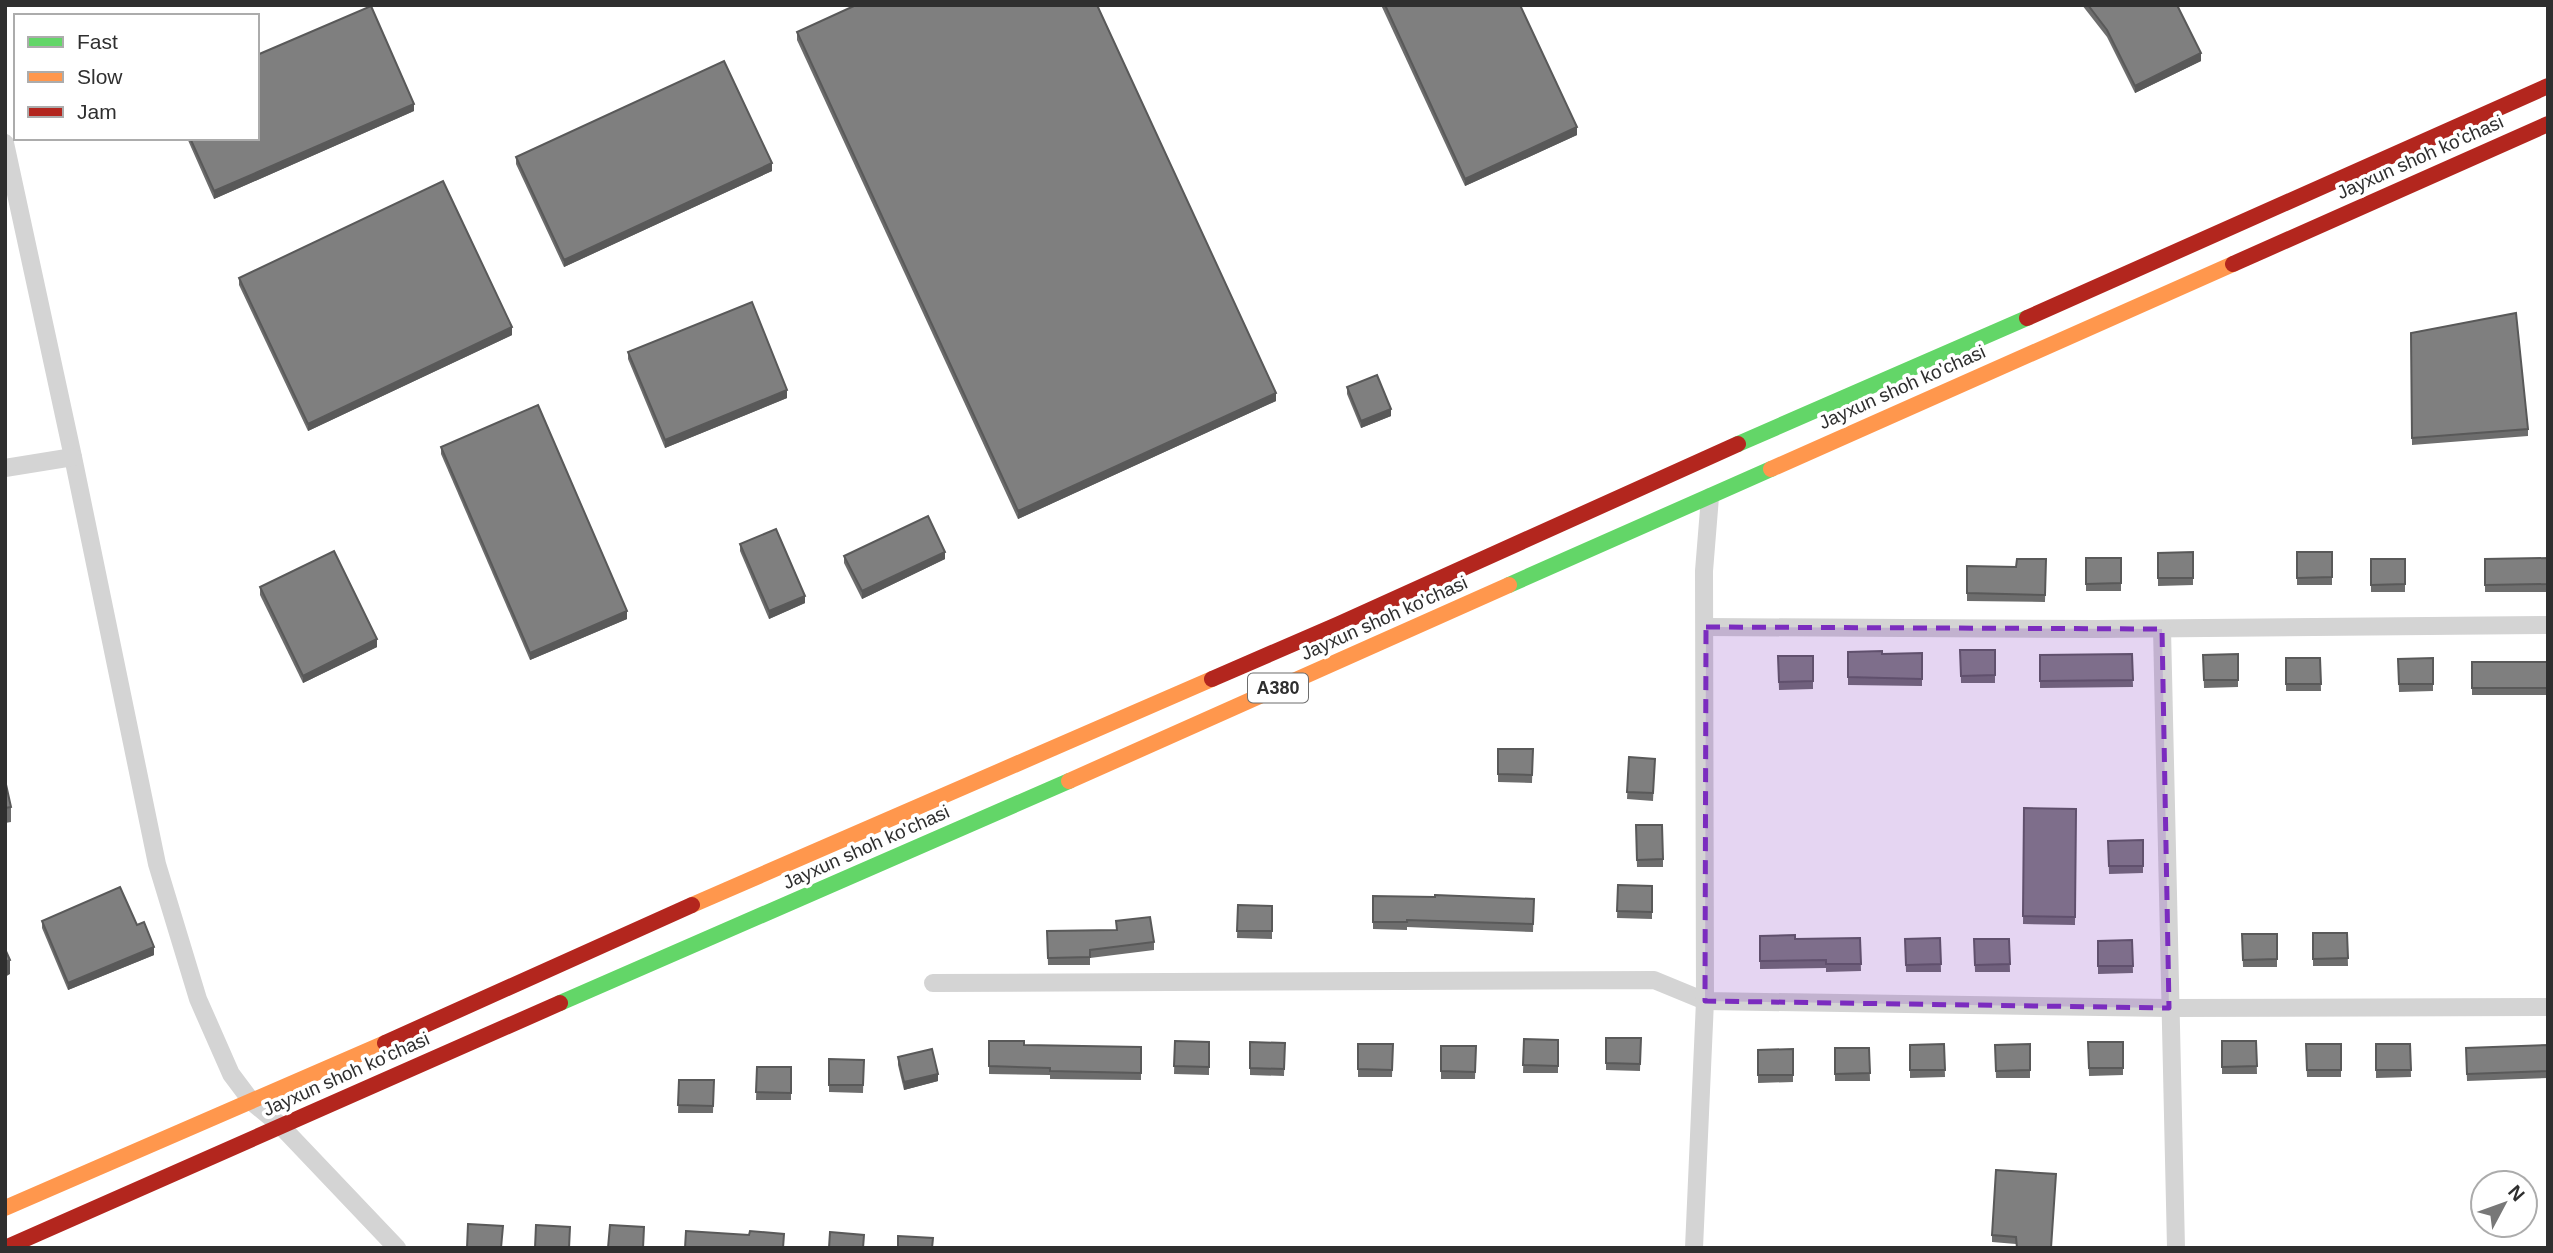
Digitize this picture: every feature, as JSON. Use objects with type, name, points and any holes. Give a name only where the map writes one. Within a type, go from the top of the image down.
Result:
[{"type":"highway","name":"Jayxun shoh ko'chasi","points":[[5,1208],[252,1102],[858,831],[1401,597],[1869,385],[2107,284],[2548,86]]},
{"type":"highway","name":"Jayxun shoh ko'chasi","points":[[5,1248],[280,1125],[1008,808],[2548,124]]},
{"type":"street","points":[[5,143],[157,864],[198,999],[231,1074],[252,1102],[280,1125],[397,1248]]},
{"type":"street","points":[[5,468],[73,457]]},
{"type":"street","points":[[1694,1248],[1706,1001],[1704,571],[1710,497]]},
{"type":"street","points":[[1706,627],[2162,629],[2548,625]]},
{"type":"street","points":[[2162,629],[2176,1248]]},
{"type":"street","points":[[933,983],[1654,980],[1706,1001],[2169,1008],[2548,1007]]},
{"type":"highlighted area","points":[[1706,627],[2162,629],[2169,1008],[1705,1001]]},
{"type":"building","points":[[856,5],[1097,5],[1276,393],[1018,511],[797,32]]},
{"type":"building","points":[[1385,5],[1520,5],[1577,127],[1465,179]]},
{"type":"building","points":[[2088,5],[2177,5],[2201,53],[2135,86],[2107,30]]},
{"type":"building","points":[[371,6],[414,104],[214,191],[191,140],[259,140],[259,54]]},
{"type":"building","points":[[724,61],[772,163],[564,260],[516,157]]},
{"type":"building","points":[[443,181],[512,327],[308,424],[239,278]]},
{"type":"building","points":[[752,302],[787,390],[665,440],[628,352]]},
{"type":"building","points":[[2516,313],[2528,429],[2412,438],[2411,333]]},
{"type":"building","points":[[1377,375],[1391,409],[1361,421],[1347,387]]},
{"type":"building","points":[[538,405],[627,611],[530,653],[441,447]]},
{"type":"building","points":[[928,516],[945,552],[862,591],[844,556]]},
{"type":"building","points":[[776,529],[805,596],[769,611],[740,544]]},
{"type":"building","points":[[334,551],[377,639],[303,676],[260,587]]},
{"type":"building","points":[[2193,552],[2193,578],[2158,578],[2158,553]]},
{"type":"building","points":[[2297,552],[2332,552],[2332,577],[2297,578]]},
{"type":"building","points":[[2086,558],[2121,558],[2121,583],[2086,584]]},
{"type":"building","points":[[2548,558],[2548,584],[2485,585],[2485,559]]},
{"type":"building","points":[[2017,559],[2046,559],[2045,595],[1967,593],[1967,566],[2016,567]]},
{"type":"building","points":[[2371,559],[2405,559],[2405,584],[2371,585]]},
{"type":"building","points":[[1960,650],[1995,650],[1995,675],[1961,676]]},
{"type":"building","points":[[1882,651],[1882,654],[1922,653],[1922,679],[1848,677],[1848,652]]},
{"type":"building","points":[[2132,654],[2133,680],[2040,681],[2040,655]]},
{"type":"building","points":[[2238,654],[2238,680],[2204,680],[2203,655]]},
{"type":"building","points":[[1778,656],[1813,656],[1813,681],[1779,682]]},
{"type":"building","points":[[2286,658],[2320,658],[2321,684],[2286,684]]},
{"type":"building","points":[[2433,658],[2433,684],[2399,684],[2398,659]]},
{"type":"building","points":[[2472,662],[2548,662],[2548,688],[2472,688]]},
{"type":"building","points":[[1498,749],[1533,749],[1532,775],[1498,774]]},
{"type":"building","points":[[1629,757],[1655,759],[1653,793],[1627,792]]},
{"type":"building","points":[[5,780],[11,807],[5,808]]},
{"type":"building","points":[[2024,808],[2076,809],[2075,917],[2023,916]]},
{"type":"building","points":[[1636,825],[1662,825],[1663,859],[1637,860]]},
{"type":"building","points":[[2143,840],[2143,866],[2109,866],[2108,841]]},
{"type":"building","points":[[1618,885],[1652,886],[1652,912],[1617,911]]},
{"type":"building","points":[[120,887],[137,925],[144,922],[154,947],[68,983],[42,921]]},
{"type":"building","points":[[1435,895],[1534,899],[1533,924],[1407,920],[1373,922],[1373,896]]},
{"type":"building","points":[[1238,905],[1272,906],[1272,931],[1237,931]]},
{"type":"building","points":[[1150,917],[1154,942],[1090,950],[1090,957],[1048,958],[1047,931],[1117,930],[1116,921]]},
{"type":"building","points":[[2313,933],[2347,933],[2348,958],[2313,959]]},
{"type":"building","points":[[2242,934],[2277,934],[2277,959],[2243,960]]},
{"type":"building","points":[[1795,935],[1795,939],[1860,938],[1861,964],[1826,964],[1826,960],[1760,961],[1760,936]]},
{"type":"building","points":[[1940,938],[1941,964],[1906,965],[1905,939]]},
{"type":"building","points":[[1974,939],[2009,939],[2010,964],[1975,965]]},
{"type":"building","points":[[2132,940],[2133,966],[2098,966],[2098,941]]},
{"type":"building","points":[[5,949],[10,960],[5,962]]},
{"type":"building","points":[[1606,1038],[1641,1038],[1640,1064],[1606,1063]]},
{"type":"building","points":[[1524,1039],[1558,1040],[1558,1066],[1523,1065]]},
{"type":"building","points":[[989,1041],[1024,1041],[1024,1045],[1141,1047],[1141,1073],[1050,1071],[1050,1068],[989,1066]]},
{"type":"building","points":[[1175,1041],[1209,1042],[1209,1067],[1174,1066]]},
{"type":"building","points":[[2222,1041],[2256,1041],[2257,1066],[2222,1067]]},
{"type":"building","points":[[1250,1042],[1285,1043],[1284,1069],[1250,1068]]},
{"type":"building","points":[[2088,1042],[2123,1042],[2123,1068],[2089,1068]]},
{"type":"building","points":[[1358,1044],[1393,1044],[1392,1070],[1358,1069]]},
{"type":"building","points":[[1944,1044],[1945,1070],[1910,1070],[1910,1045]]},
{"type":"building","points":[[2030,1044],[2030,1070],[1996,1071],[1995,1045]]},
{"type":"building","points":[[2306,1044],[2341,1044],[2341,1070],[2307,1070]]},
{"type":"building","points":[[2376,1044],[2410,1044],[2411,1070],[2376,1070]]},
{"type":"building","points":[[2548,1045],[2548,1071],[2467,1074],[2466,1048]]},
{"type":"building","points":[[1441,1046],[1476,1046],[1475,1072],[1441,1071]]},
{"type":"building","points":[[1835,1048],[1869,1048],[1870,1073],[1835,1074]]},
{"type":"building","points":[[932,1049],[938,1074],[904,1082],[898,1057]]},
{"type":"building","points":[[1793,1049],[1793,1075],[1758,1075],[1758,1050]]},
{"type":"building","points":[[829,1059],[864,1060],[863,1085],[829,1085]]},
{"type":"building","points":[[757,1067],[791,1067],[791,1093],[756,1092]]},
{"type":"building","points":[[679,1080],[714,1080],[713,1106],[678,1105]]},
{"type":"building","points":[[1996,1170],[2056,1174],[2051,1248],[2017,1248],[2016,1237],[1992,1235]]},
{"type":"building","points":[[468,1224],[503,1226],[501,1248],[467,1248]]},
{"type":"building","points":[[536,1225],[570,1227],[569,1248],[535,1248]]},
{"type":"building","points":[[610,1225],[644,1227],[643,1248],[608,1248]]},
{"type":"building","points":[[686,1231],[784,1234],[783,1248],[685,1248]]},
{"type":"building","points":[[830,1232],[864,1235],[863,1248],[829,1248]]},
{"type":"building","points":[[898,1236],[933,1238],[932,1248],[898,1248]]},
{"type":"traffic: fast","points":[[1738,444],[2027,318]]},
{"type":"traffic: fast","points":[[1509,585],[1771,469]]},
{"type":"traffic: fast","points":[[560,1003],[1069,781]]},
{"type":"traffic: slow","points":[[1771,469],[2233,264]]},
{"type":"traffic: slow","points":[[1069,781],[1509,585]]},
{"type":"traffic: slow","points":[[692,905],[1212,679]]},
{"type":"traffic: slow","points":[[5,1208],[385,1043]]},
{"type":"traffic: jam","points":[[2027,318],[2548,86]]},
{"type":"traffic: jam","points":[[2233,264],[2548,124]]},
{"type":"traffic: jam","points":[[1212,679],[1738,444]]},
{"type":"traffic: jam","points":[[385,1043],[692,905]]},
{"type":"traffic: jam","points":[[5,1248],[560,1003]]}]
